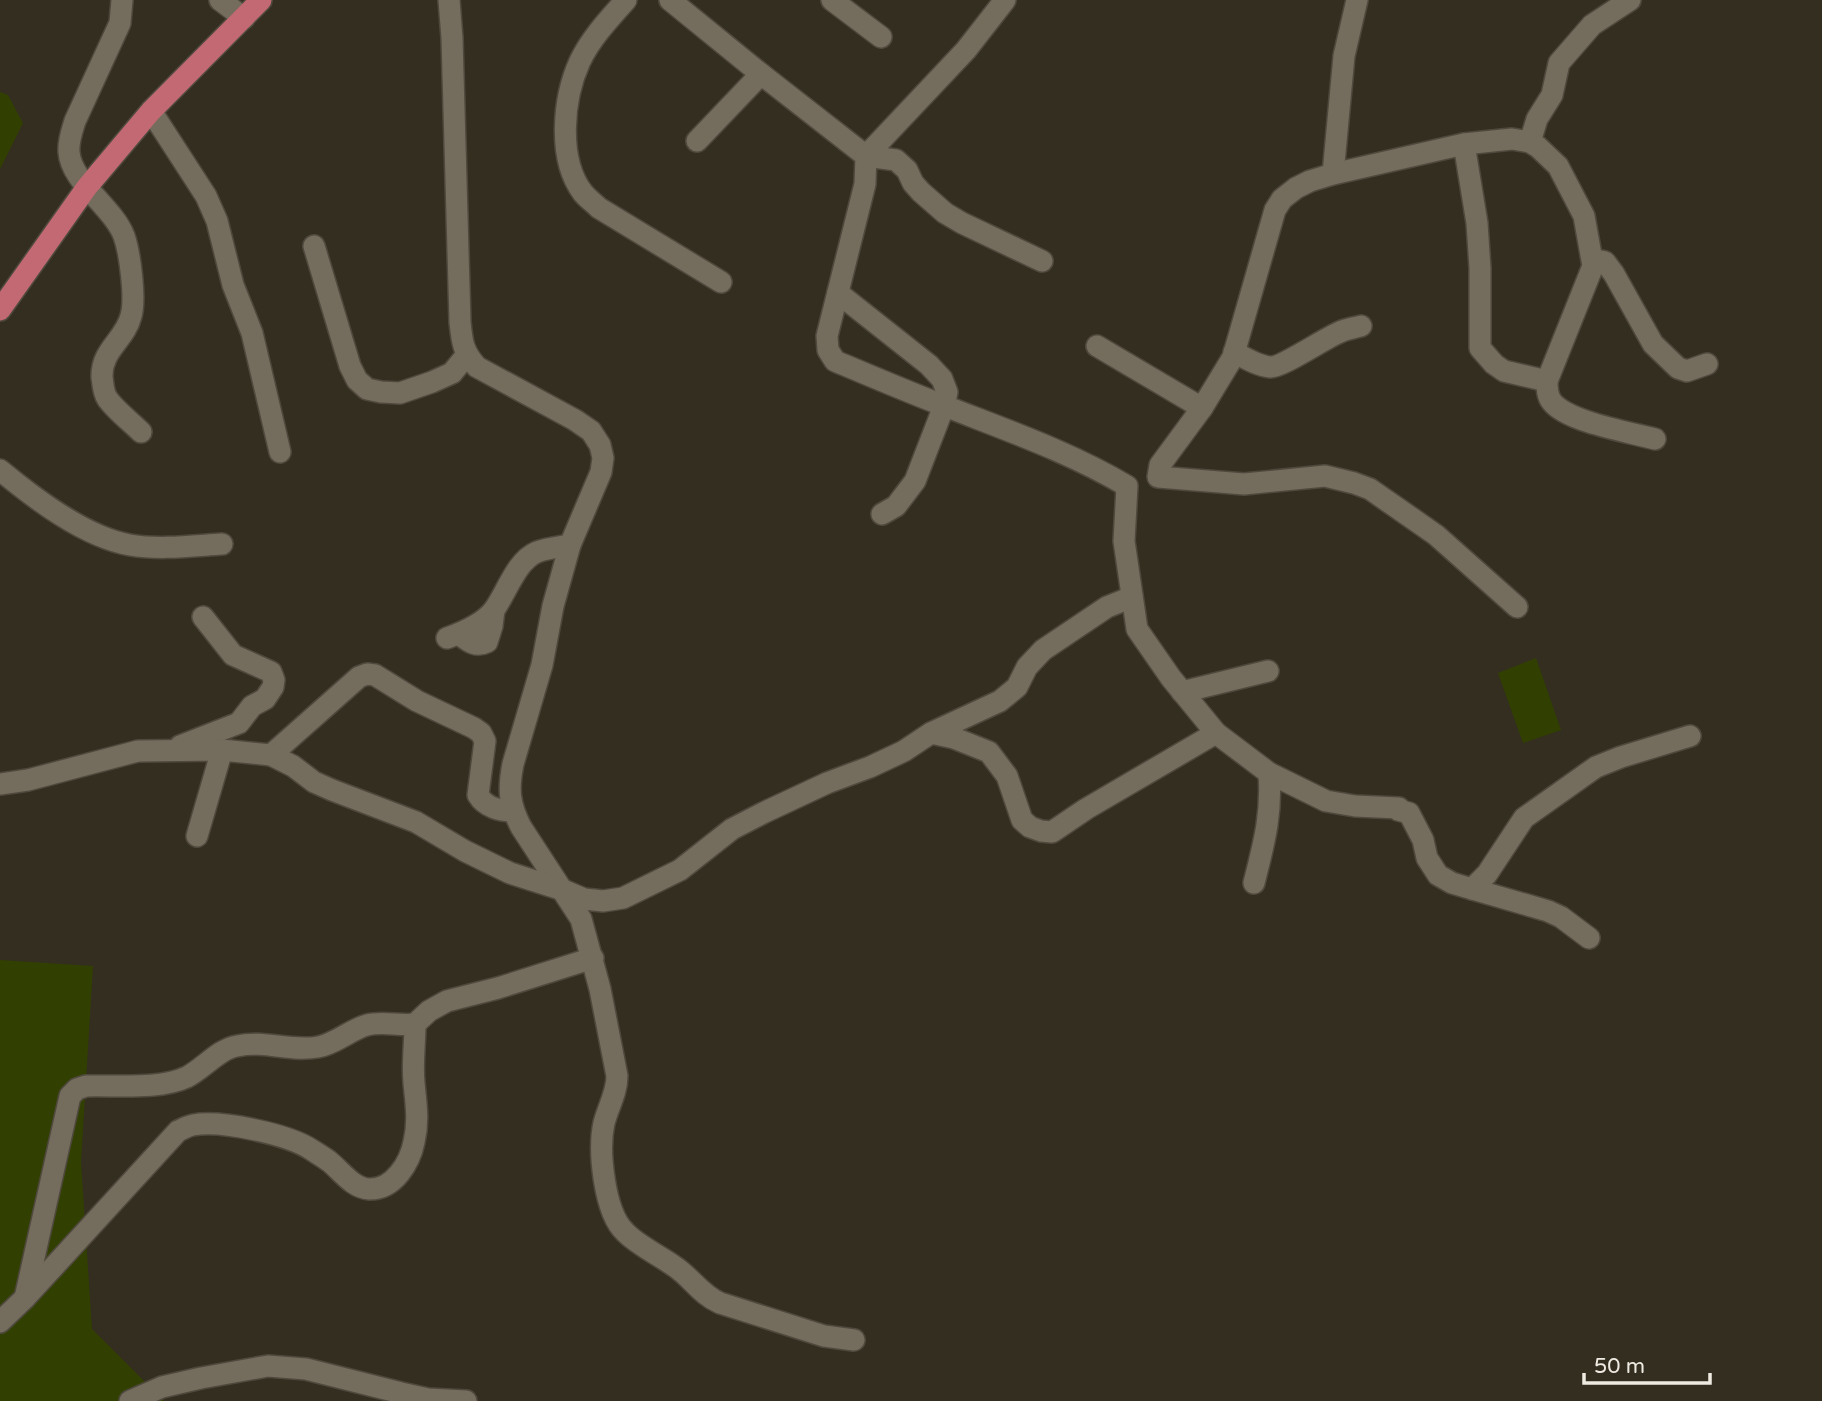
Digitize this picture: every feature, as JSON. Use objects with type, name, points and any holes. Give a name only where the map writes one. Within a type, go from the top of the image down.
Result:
[{"type":"main road","points":[[0,310],[88,187],[151,111],[261,0]]},
{"type":"street","points":[[122,0],[120,23],[75,121],[70,136],[69,153],[74,169],[114,217],[124,236],[134,305],[131,320],[105,357],[103,384],[106,397],[141,432]]},
{"type":"street","points":[[220,0],[244,18]]},
{"type":"street","points":[[449,0],[460,322],[467,356],[477,368],[591,431],[600,445],[603,458],[601,472],[570,545],[553,606],[542,665],[513,764],[510,797],[521,827],[581,919],[593,958],[617,1076],[617,1085],[604,1123],[602,1138],[610,1207],[626,1235],[684,1272],[708,1298],[824,1336],[854,1340]]},
{"type":"street","points":[[625,0],[589,46],[580,60],[573,80],[566,115],[567,145],[572,172],[583,193],[599,208],[721,282]]},
{"type":"street","points":[[670,0],[866,156],[896,160],[907,170],[921,192],[945,213],[1042,261]]},
{"type":"street","points":[[832,0],[881,37]]},
{"type":"street","points":[[1005,0],[966,50],[866,156],[865,184],[827,336],[828,350],[835,361],[1016,433],[1095,468],[1127,486],[1158,477],[1258,484],[1325,477],[1354,483],[1370,489],[1436,536],[1517,607]]},
{"type":"street","points":[[1333,174],[1344,56],[1357,0]]},
{"type":"street","points":[[1530,142],[1537,119],[1552,95],[1559,63],[1592,25],[1630,0]]},
{"type":"street","points":[[697,141],[761,74]]},
{"type":"street","points":[[151,111],[206,196],[217,221],[233,285],[252,333],[281,452]]},
{"type":"street","points":[[1158,477],[1160,465],[1202,408],[1225,372],[1234,352],[1275,210],[1282,199],[1310,181],[1333,174],[1464,144],[1512,139],[1538,146],[1558,166],[1584,216],[1593,266],[1547,381],[1551,401],[1579,419],[1655,439]]},
{"type":"street","points":[[1464,144],[1480,268],[1480,348],[1504,371],[1547,381]]},
{"type":"street","points":[[314,246],[350,366],[357,380],[367,389],[400,393],[452,373],[467,356]]},
{"type":"street","points":[[1593,266],[1601,261],[1605,262],[1654,344],[1678,368],[1687,371],[1707,364]]},
{"type":"street","points":[[838,293],[936,372],[947,392],[915,481],[896,506],[882,514]]},
{"type":"street","points":[[1234,352],[1271,368],[1280,366],[1339,332],[1361,326]]},
{"type":"street","points":[[1097,346],[1202,408]]},
{"type":"street","points":[[0,470],[37,500],[102,536],[128,544],[155,547],[222,544]]},
{"type":"street","points":[[1127,486],[1124,541],[1137,629],[1182,692],[1216,733],[1269,774],[1325,801],[1355,806],[1399,808],[1398,810],[1409,813],[1423,840],[1427,858],[1438,875],[1472,890],[1548,911],[1561,917],[1589,938]]},
{"type":"street","points":[[453,636],[482,645],[487,642],[494,610],[525,562],[536,553],[570,545]]},
{"type":"street","points":[[0,784],[28,780],[138,751],[222,750],[271,755],[293,766],[314,782],[416,822],[465,851],[510,873],[584,899],[603,901],[623,898],[680,870],[732,829],[827,783],[904,751],[931,733],[1000,701],[1017,687],[1027,667],[1043,650],[1107,607],[1132,597]]},
{"type":"street","points":[[168,751],[239,723],[273,687],[274,676],[271,672],[233,655],[203,617]]},
{"type":"street","points":[[1182,692],[1268,671]]},
{"type":"street","points":[[271,755],[359,677],[375,675],[417,701],[481,733],[485,741],[478,795],[493,807],[513,811]]},
{"type":"street","points":[[931,733],[954,738],[989,752],[1007,776],[1021,820],[1030,827],[1052,832],[1086,809],[1216,733]]},
{"type":"street","points":[[1472,890],[1487,874],[1524,818],[1576,781],[1596,767],[1621,757],[1690,736]]},
{"type":"street","points":[[197,836],[222,750]]},
{"type":"street","points":[[1254,883],[1268,826],[1269,774]]},
{"type":"street","points":[[25,1298],[46,1196],[72,1092],[86,1086],[159,1085],[175,1081],[201,1069],[234,1046],[259,1043],[316,1048],[368,1024],[415,1024],[429,1011],[447,1001],[593,958]]},
{"type":"street","points":[[0,1322],[178,1131],[189,1126],[220,1124],[283,1138],[309,1147],[331,1162],[356,1185],[368,1189],[379,1188],[391,1182],[408,1160],[414,1143],[418,1108],[414,1083],[415,1024]]},
{"type":"street","points":[[130,1401],[162,1387],[268,1366],[306,1369],[428,1399],[466,1401]]},
{"type":"green space","points":[[0,92],[8,95],[23,123],[0,169]]},
{"type":"green space","points":[[1536,658],[1561,730],[1523,743],[1498,673]]},
{"type":"green space","points":[[0,960],[93,966],[81,1162],[92,1329],[164,1401],[0,1401]]}]
